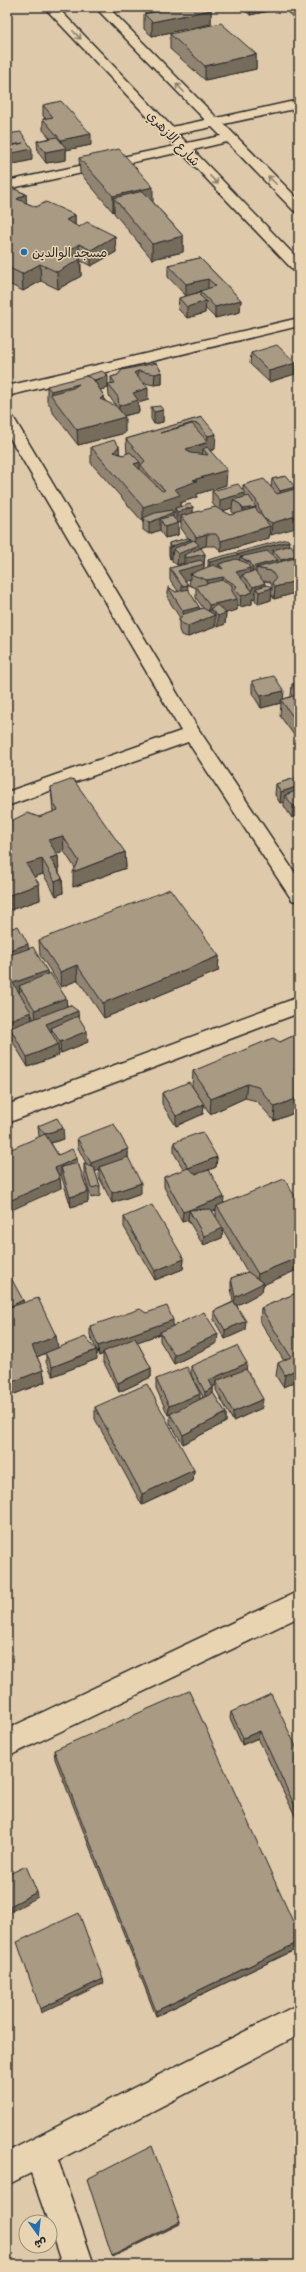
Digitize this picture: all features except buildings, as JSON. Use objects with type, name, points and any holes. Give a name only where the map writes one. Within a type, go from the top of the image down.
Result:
[{"type":"street","name":"شارع الازهري","points":[[50,7],[299,268]]},
{"type":"street","points":[[102,8],[117,7]]},
{"type":"street","points":[[102,8],[299,208]]},
{"type":"street","points":[[169,132],[299,104]]},
{"type":"street","points":[[7,185],[182,146],[229,138]]},
{"type":"street","points":[[7,391],[299,322]]},
{"type":"street","points":[[7,420],[192,734],[299,895]]},
{"type":"street","points":[[7,799],[192,734]]},
{"type":"street","points":[[7,1114],[299,1005]]},
{"type":"street","points":[[7,1743],[299,1604]]},
{"type":"street","points":[[7,2169],[299,2019]]},
{"type":"street","points":[[40,2153],[78,2265]]},
{"type":"place","name":"مسجد الوالدين","points":[[24,252]]}]
